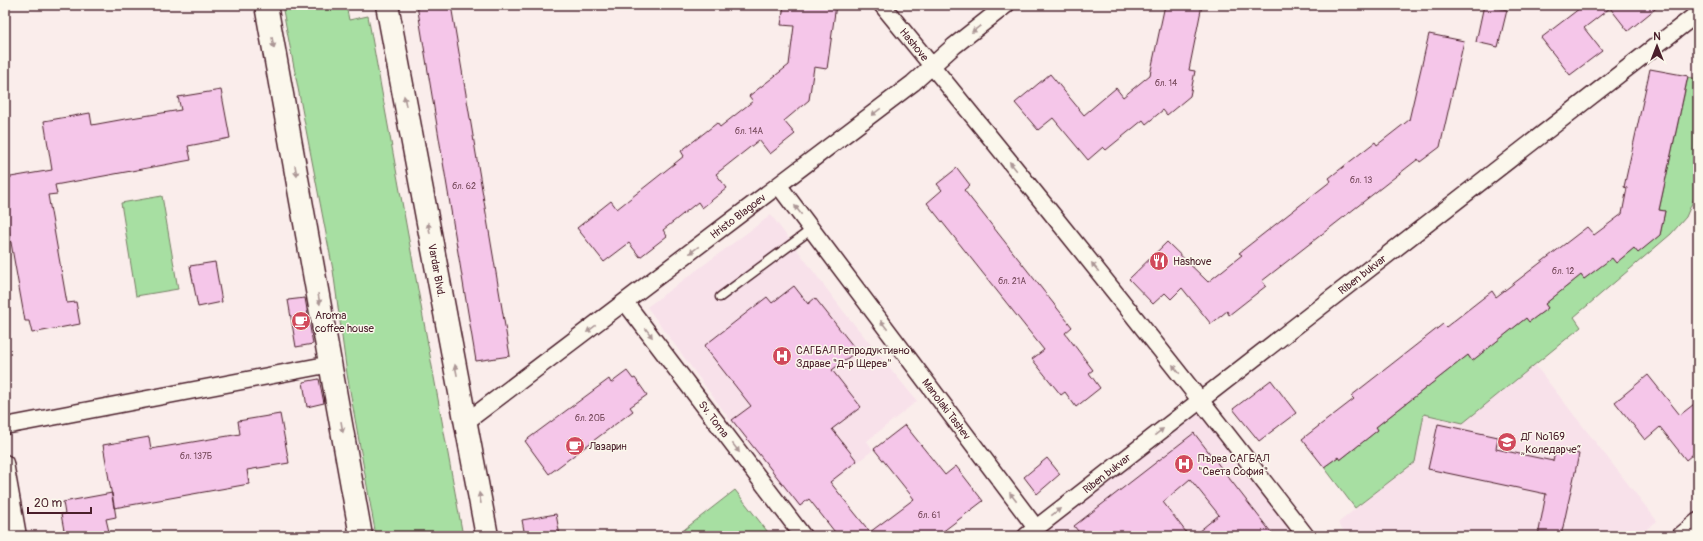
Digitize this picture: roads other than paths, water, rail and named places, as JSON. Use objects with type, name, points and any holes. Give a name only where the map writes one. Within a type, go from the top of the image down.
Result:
[{"type":"street","points":[[266,5],[361,536]]},
{"type":"street","name":"Vardar Blvd.","points":[[387,5],[487,536]]},
{"type":"street","name":"Hashove","points":[[882,5],[1200,400],[1306,536]]},
{"type":"street","name":"Hristo Blagoev","points":[[466,422],[913,83],[954,46],[1006,5]]},
{"type":"street","name":"Riben bukvar","points":[[1035,533],[1200,400],[1698,13]]},
{"type":"street","name":"Manolaki Tashev","points":[[779,186],[1035,533]]},
{"type":"street","name":"Sv. Toma","points":[[625,302],[804,536]]},
{"type":"street","points":[[5,426],[331,364]]},
{"type":"street","points":[[5,463],[18,536]]},
{"type":"street","points":[[1680,536],[1698,521]]},
{"type":"lane","points":[[720,297],[812,229]]},
{"type":"place","name":"Hashove","points":[[1159,261]]},
{"type":"place","name":"Aroma coffee house","points":[[301,321]]},
{"type":"place","name":"САГБАЛ Репродуктивно Здраве \"Д-р Щерев\"","points":[[782,356]]},
{"type":"place","name":"ДГ №169 „Коледарче“","points":[[1507,442]]},
{"type":"place","name":"Лазарин","points":[[575,446]]},
{"type":"place","name":"Първа САГБАЛ \"Света София\"","points":[[1184,464]]}]
